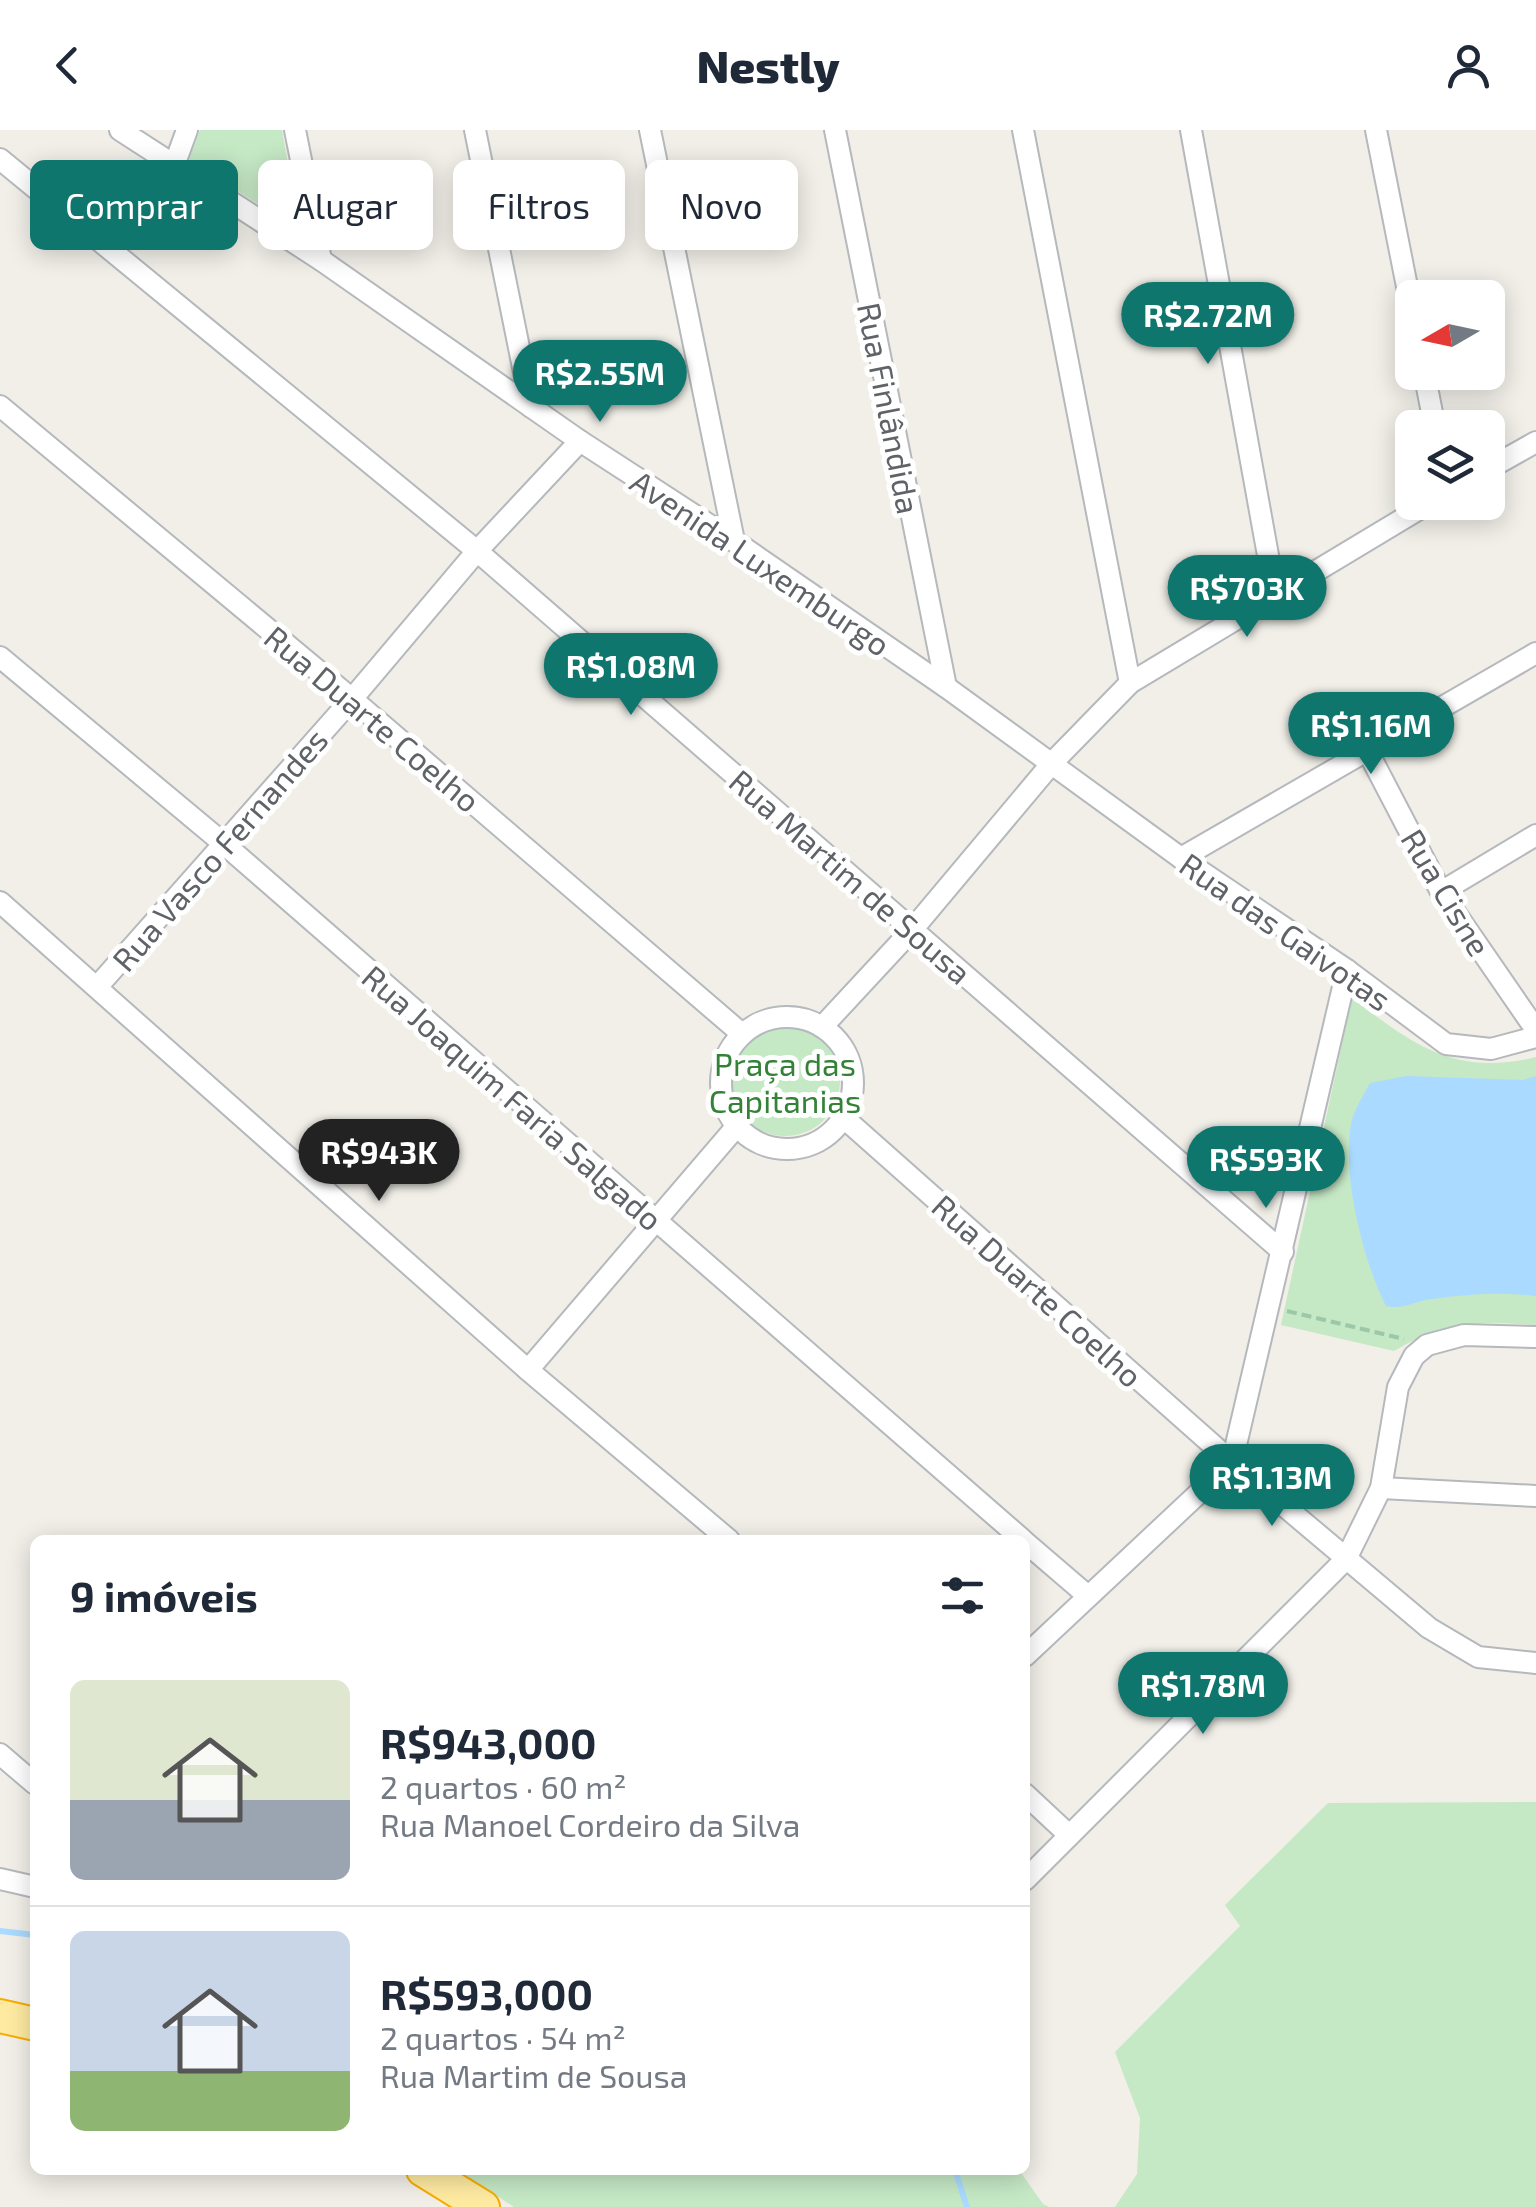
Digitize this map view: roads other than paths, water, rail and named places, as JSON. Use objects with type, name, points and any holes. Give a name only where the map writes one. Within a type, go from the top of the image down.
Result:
[{"type":"highway","points":[[0,2016],[30,2023]]},
{"type":"highway","points":[[430,2175],[483,2207]]},
{"type":"street","name":"Avenida Luxemburgo","points":[[120,130],[170,160]]},
{"type":"street","points":[[176,160],[187,130]]},
{"type":"street","points":[[295,130],[322,260]]},
{"type":"street","points":[[475,130],[531,407]]},
{"type":"street","points":[[650,130],[734,540]]},
{"type":"street","name":"Rua Finlândida","points":[[835,130],[946,687]]},
{"type":"street","points":[[1023,130],[1130,683]]},
{"type":"street","points":[[1191,130],[1275,594]]},
{"type":"street","points":[[1376,130],[1406,280]]},
{"type":"street","name":"Rua Martim de Sousa","points":[[0,160],[477,551],[1282,1252]]},
{"type":"street","name":"Avenida Luxemburgo","points":[[238,205],[580,442],[734,540],[1052,763]]},
{"type":"street","name":"Rua Duarte Coelho","points":[[0,406],[352,699],[742,1034]]},
{"type":"street","name":"Rua Vasco Fernandes","points":[[97,987],[352,699],[477,551],[580,442]]},
{"type":"street","points":[[1505,460],[1536,442]]},
{"type":"street","points":[[822,1027],[912,930],[1052,763],[1130,683],[1400,520]]},
{"type":"street","points":[[1181,858],[1536,652]]},
{"type":"street","name":"Rua Joaquim Faria Salgado","points":[[0,657],[224,843],[1017,1535]]},
{"type":"street","name":"Rua Cisne","points":[[1367,750],[1441,892],[1536,1033]]},
{"type":"street","name":"Rua das Gaivotas","points":[[1052,763],[1446,1044],[1491,1050],[1536,1033]]},
{"type":"street","points":[[1441,892],[1536,835]]},
{"type":"street","points":[[0,902],[528,1370],[723,1535]]},
{"type":"street","points":[[1030,1651],[1232,1462],[1347,970]]},
{"type":"street","points":[[781,1016],[802,1018],[822,1027],[843,1048],[853,1076],[844,1118],[827,1137],[805,1148],[780,1150],[756,1143],[736,1127],[724,1105],[720,1079],[726,1054],[742,1034],[760,1022],[781,1016]]},
{"type":"street","name":"Rua Duarte Coelho","points":[[844,1118],[1232,1462],[1429,1628],[1478,1657],[1536,1664]]},
{"type":"street","points":[[528,1370],[736,1127]]},
{"type":"street","points":[[1030,1875],[1346,1559],[1381,1488],[1398,1387],[1408,1363],[1428,1345],[1464,1335],[1536,1337]]},
{"type":"street","points":[[1381,1488],[1536,1496]]},
{"type":"street","name":"Rua Joaquim Faria Salgado","points":[[1030,1546],[1088,1596]]},
{"type":"street","points":[[0,1754],[30,1780]]},
{"type":"street","points":[[1030,1799],[1069,1834]]},
{"type":"street","points":[[0,1879],[30,1886]]},
{"type":"water","points":[[1406,1076],[1523,1080],[1536,1076],[1536,1296],[1471,1295],[1386,1306],[1356,1217],[1349,1146],[1354,1114],[1370,1083]]},
{"type":"waterway","points":[[0,1931],[30,1934]]},
{"type":"waterway","points":[[957,2175],[967,2207]]},
{"type":"park label","name":"Praça das Capitanias","points":[[785,1082]]}]
